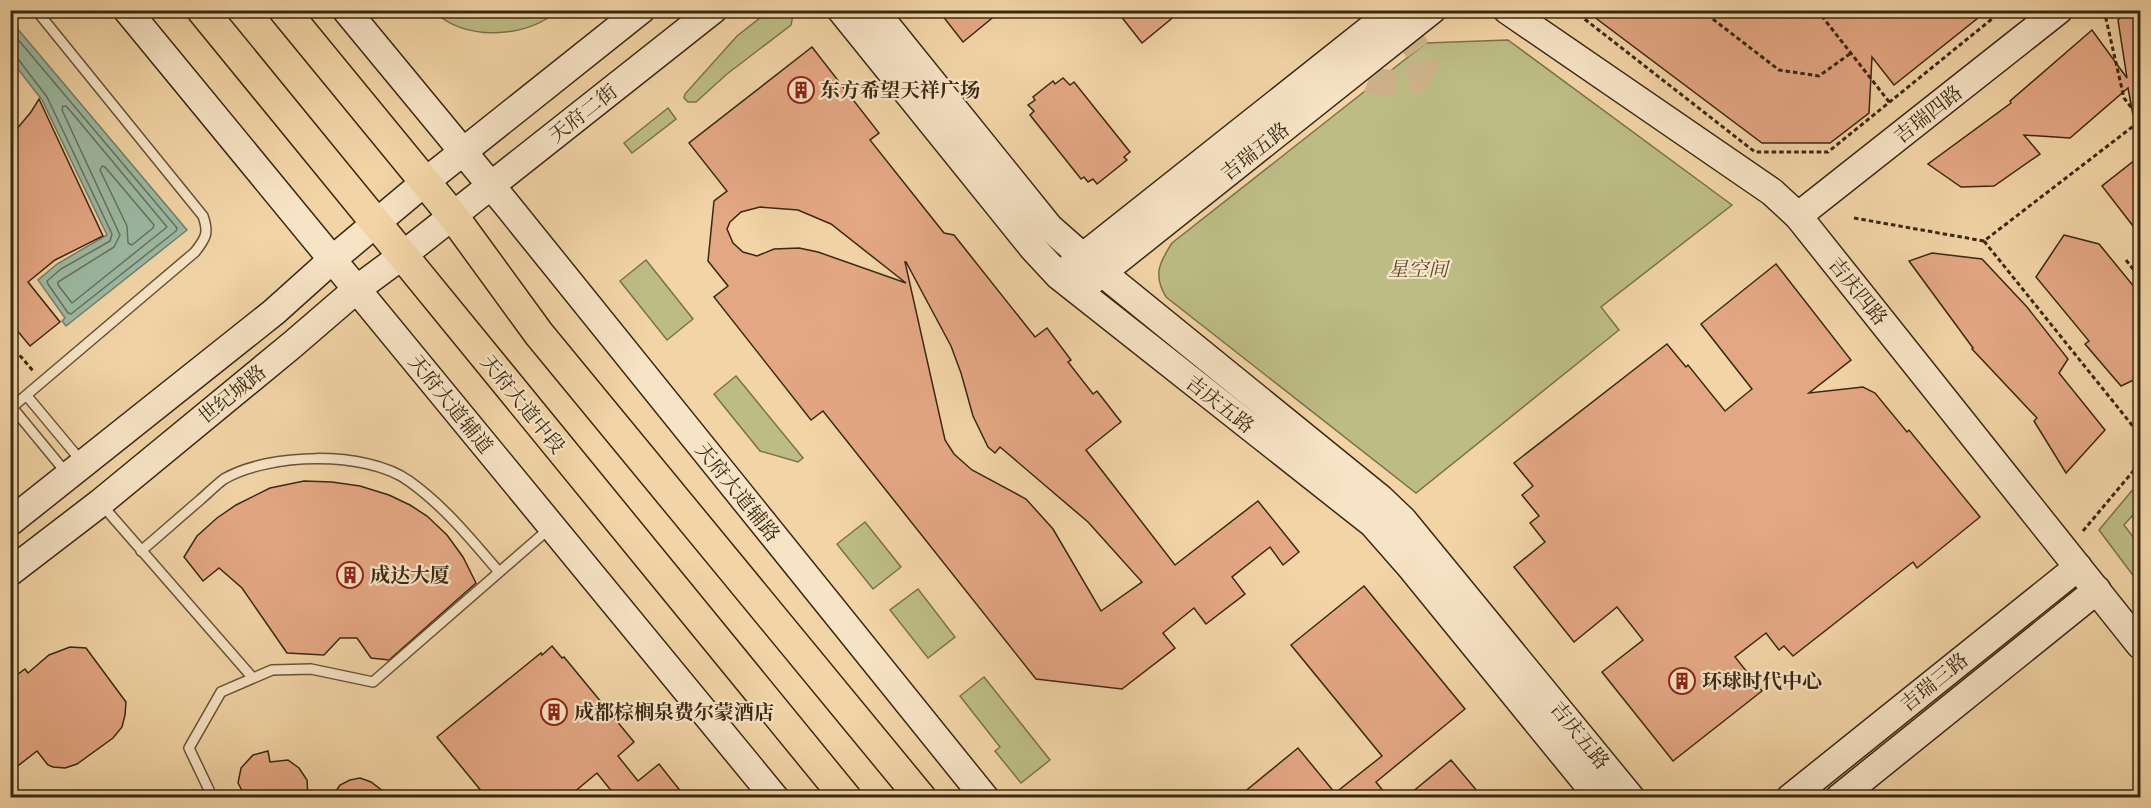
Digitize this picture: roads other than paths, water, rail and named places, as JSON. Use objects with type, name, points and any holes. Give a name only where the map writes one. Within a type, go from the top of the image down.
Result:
[{"type":"main road","name":"天府大道中段","points":[[202,10],[846,798]]},
{"type":"main road","points":[[284,10],[453,216],[539,334],[921,798]]},
{"type":"street","name":"天府大道辅道","points":[[128,10],[776,798]]},
{"type":"street","points":[[346,10],[491,186]]},
{"type":"street","points":[[425,182],[641,10]]},
{"type":"street","name":"天府二街","points":[[453,216],[713,10]]},
{"type":"street","name":"吉庆五路","points":[[841,10],[1033,248],[1069,284],[1373,525],[1416,574],[1599,798]]},
{"type":"street","name":"吉庆五路","points":[[874,10],[1049,227],[1092,265],[1381,499],[1403,520],[1631,798]]},
{"type":"street","name":"吉瑞五路","points":[[1069,284],[1394,10]]},
{"type":"street","name":"吉瑞五路","points":[[1092,265],[1364,74],[1432,10]]},
{"type":"street","name":"吉庆四路","points":[[1506,10],[1772,192],[1798,216],[2140,645]]},
{"type":"street","name":"吉瑞四路","points":[[1798,216],[2059,10]]},
{"type":"street","name":"世纪城路","points":[[10,522],[274,312],[425,182]]},
{"type":"street","name":"天府大道辅路","points":[[491,186],[985,798]]},
{"type":"street","name":"世纪城路","points":[[10,572],[100,503],[357,289],[453,216]]},
{"type":"street","name":"吉瑞三路","points":[[1790,798],[2078,567]]},
{"type":"street","name":"吉瑞三路","points":[[1839,798],[2097,590]]},
{"type":"lane","points":[[36,10],[203,216],[208,229],[204,242],[195,252],[11,408],[76,470]]},
{"type":"lane","points":[[27,396],[76,470]]},
{"type":"lane","points":[[141,551],[224,480],[264,464],[308,459],[339,460],[375,466],[407,479],[433,500],[462,529],[499,572]]},
{"type":"lane","points":[[100,503],[252,677]]},
{"type":"lane","points":[[203,798],[209,790],[189,748],[220,692],[272,670],[311,669],[373,682],[552,527]]},
{"type":"water","points":[[11,21],[187,230],[66,326],[62,321],[65,318],[38,280],[57,264],[107,235],[42,100],[11,60]]},
{"type":"tunnel","points":[[1369,79],[1387,83],[1417,79],[1425,65],[1420,53],[1397,21]]},
{"type":"place","name":"东方希望天祥广场","points":[[801,90]]},
{"type":"place","name":"成达大厦","points":[[350,575]]},
{"type":"place","name":"环球时代中心","points":[[1682,681]]},
{"type":"place","name":"成都棕榈泉费尔蒙酒店","points":[[554,712]]},
{"type":"park label","name":"星空间","points":[[1418,269]]}]
